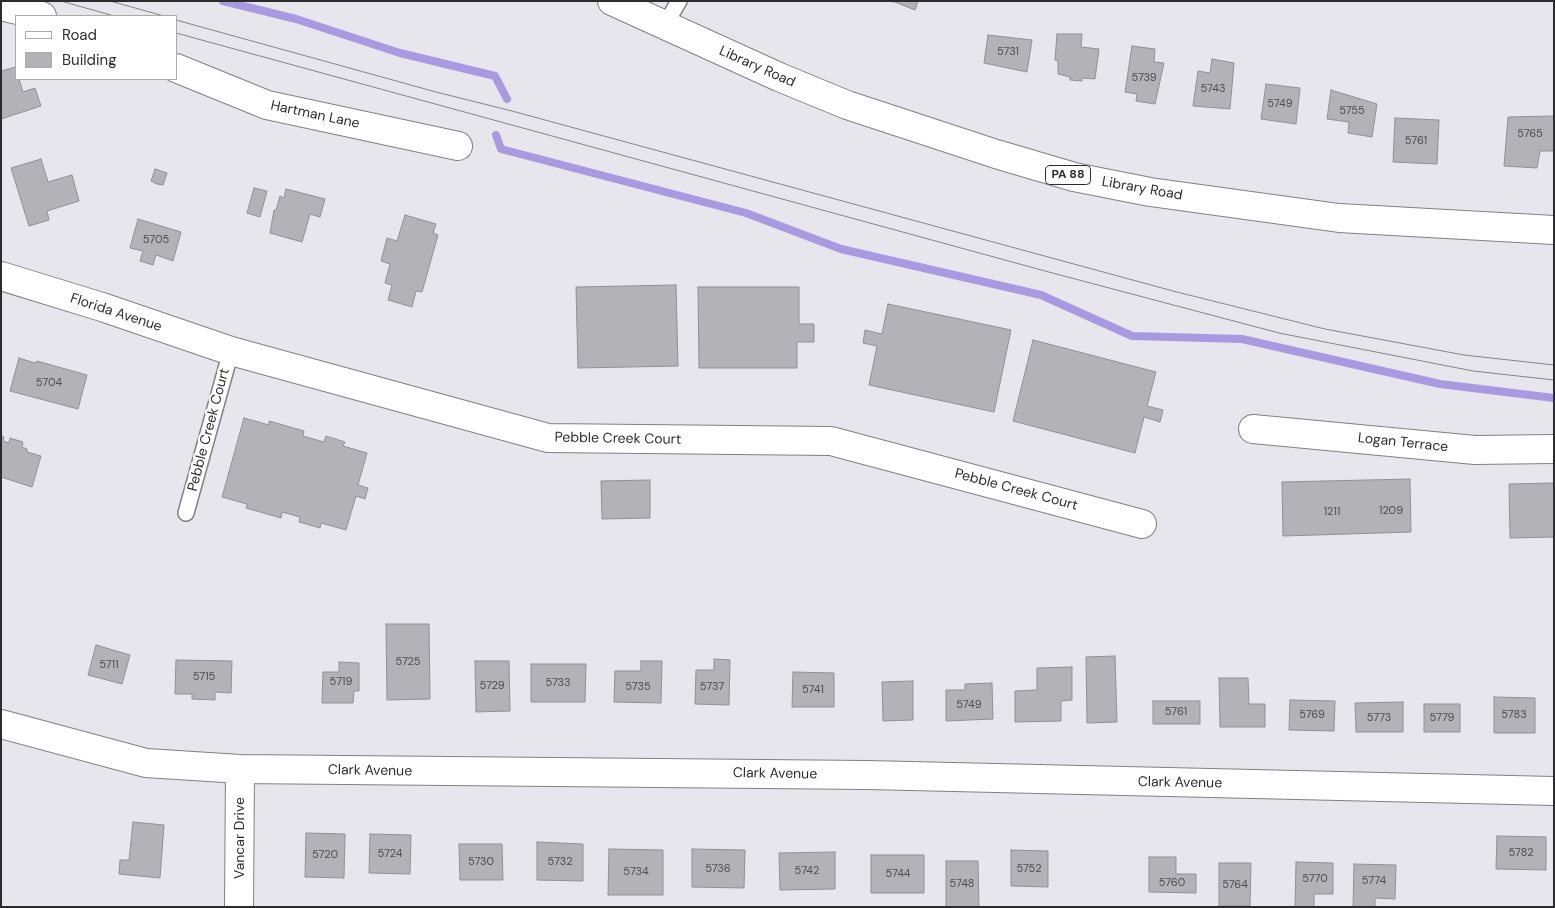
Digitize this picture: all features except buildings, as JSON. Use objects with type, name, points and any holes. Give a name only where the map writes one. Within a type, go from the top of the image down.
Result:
[{"type":"street","name":"Library Road","points":[[612,1],[779,77],[847,105],[996,154],[1074,177],[1150,192],[1339,218],[1554,230]]},
{"type":"street","points":[[1,6],[38,15]]},
{"type":"street","name":"Hartman Lane","points":[[178,69],[267,105],[458,146]]},
{"type":"street","name":"Florida Avenue","points":[[1,276],[102,307],[231,351]]},
{"type":"street","name":"Pebble Creek Court","points":[[231,351],[548,438],[831,441],[1142,524]]},
{"type":"street","name":"Logan Terrace","points":[[1253,429],[1475,450],[1554,449]]},
{"type":"street","name":"Clark Avenue","points":[[1,724],[146,764],[240,769],[867,775],[1554,791]]},
{"type":"street","name":"Vancar Drive","points":[[239,907],[240,769]]},
{"type":"lane","points":[[665,25],[680,1]]},
{"type":"lane","name":"Pebble Creek Court","points":[[186,513],[231,351]]},
{"type":"waterway","points":[[223,1],[296,19],[400,53],[495,76],[507,99]]},
{"type":"waterway","points":[[496,135],[501,149],[746,213],[841,249],[1041,295],[1132,336],[1242,339],[1440,384],[1554,398]]},
{"type":"tram line","points":[[61,1],[110,15]]},
{"type":"tram line","points":[[110,1],[160,15]]},
{"type":"tram line","points":[[178,21],[1173,291],[1325,329],[1464,355],[1554,365]]},
{"type":"tram line","points":[[178,34],[1045,271],[1279,333],[1473,371],[1554,380]]}]
